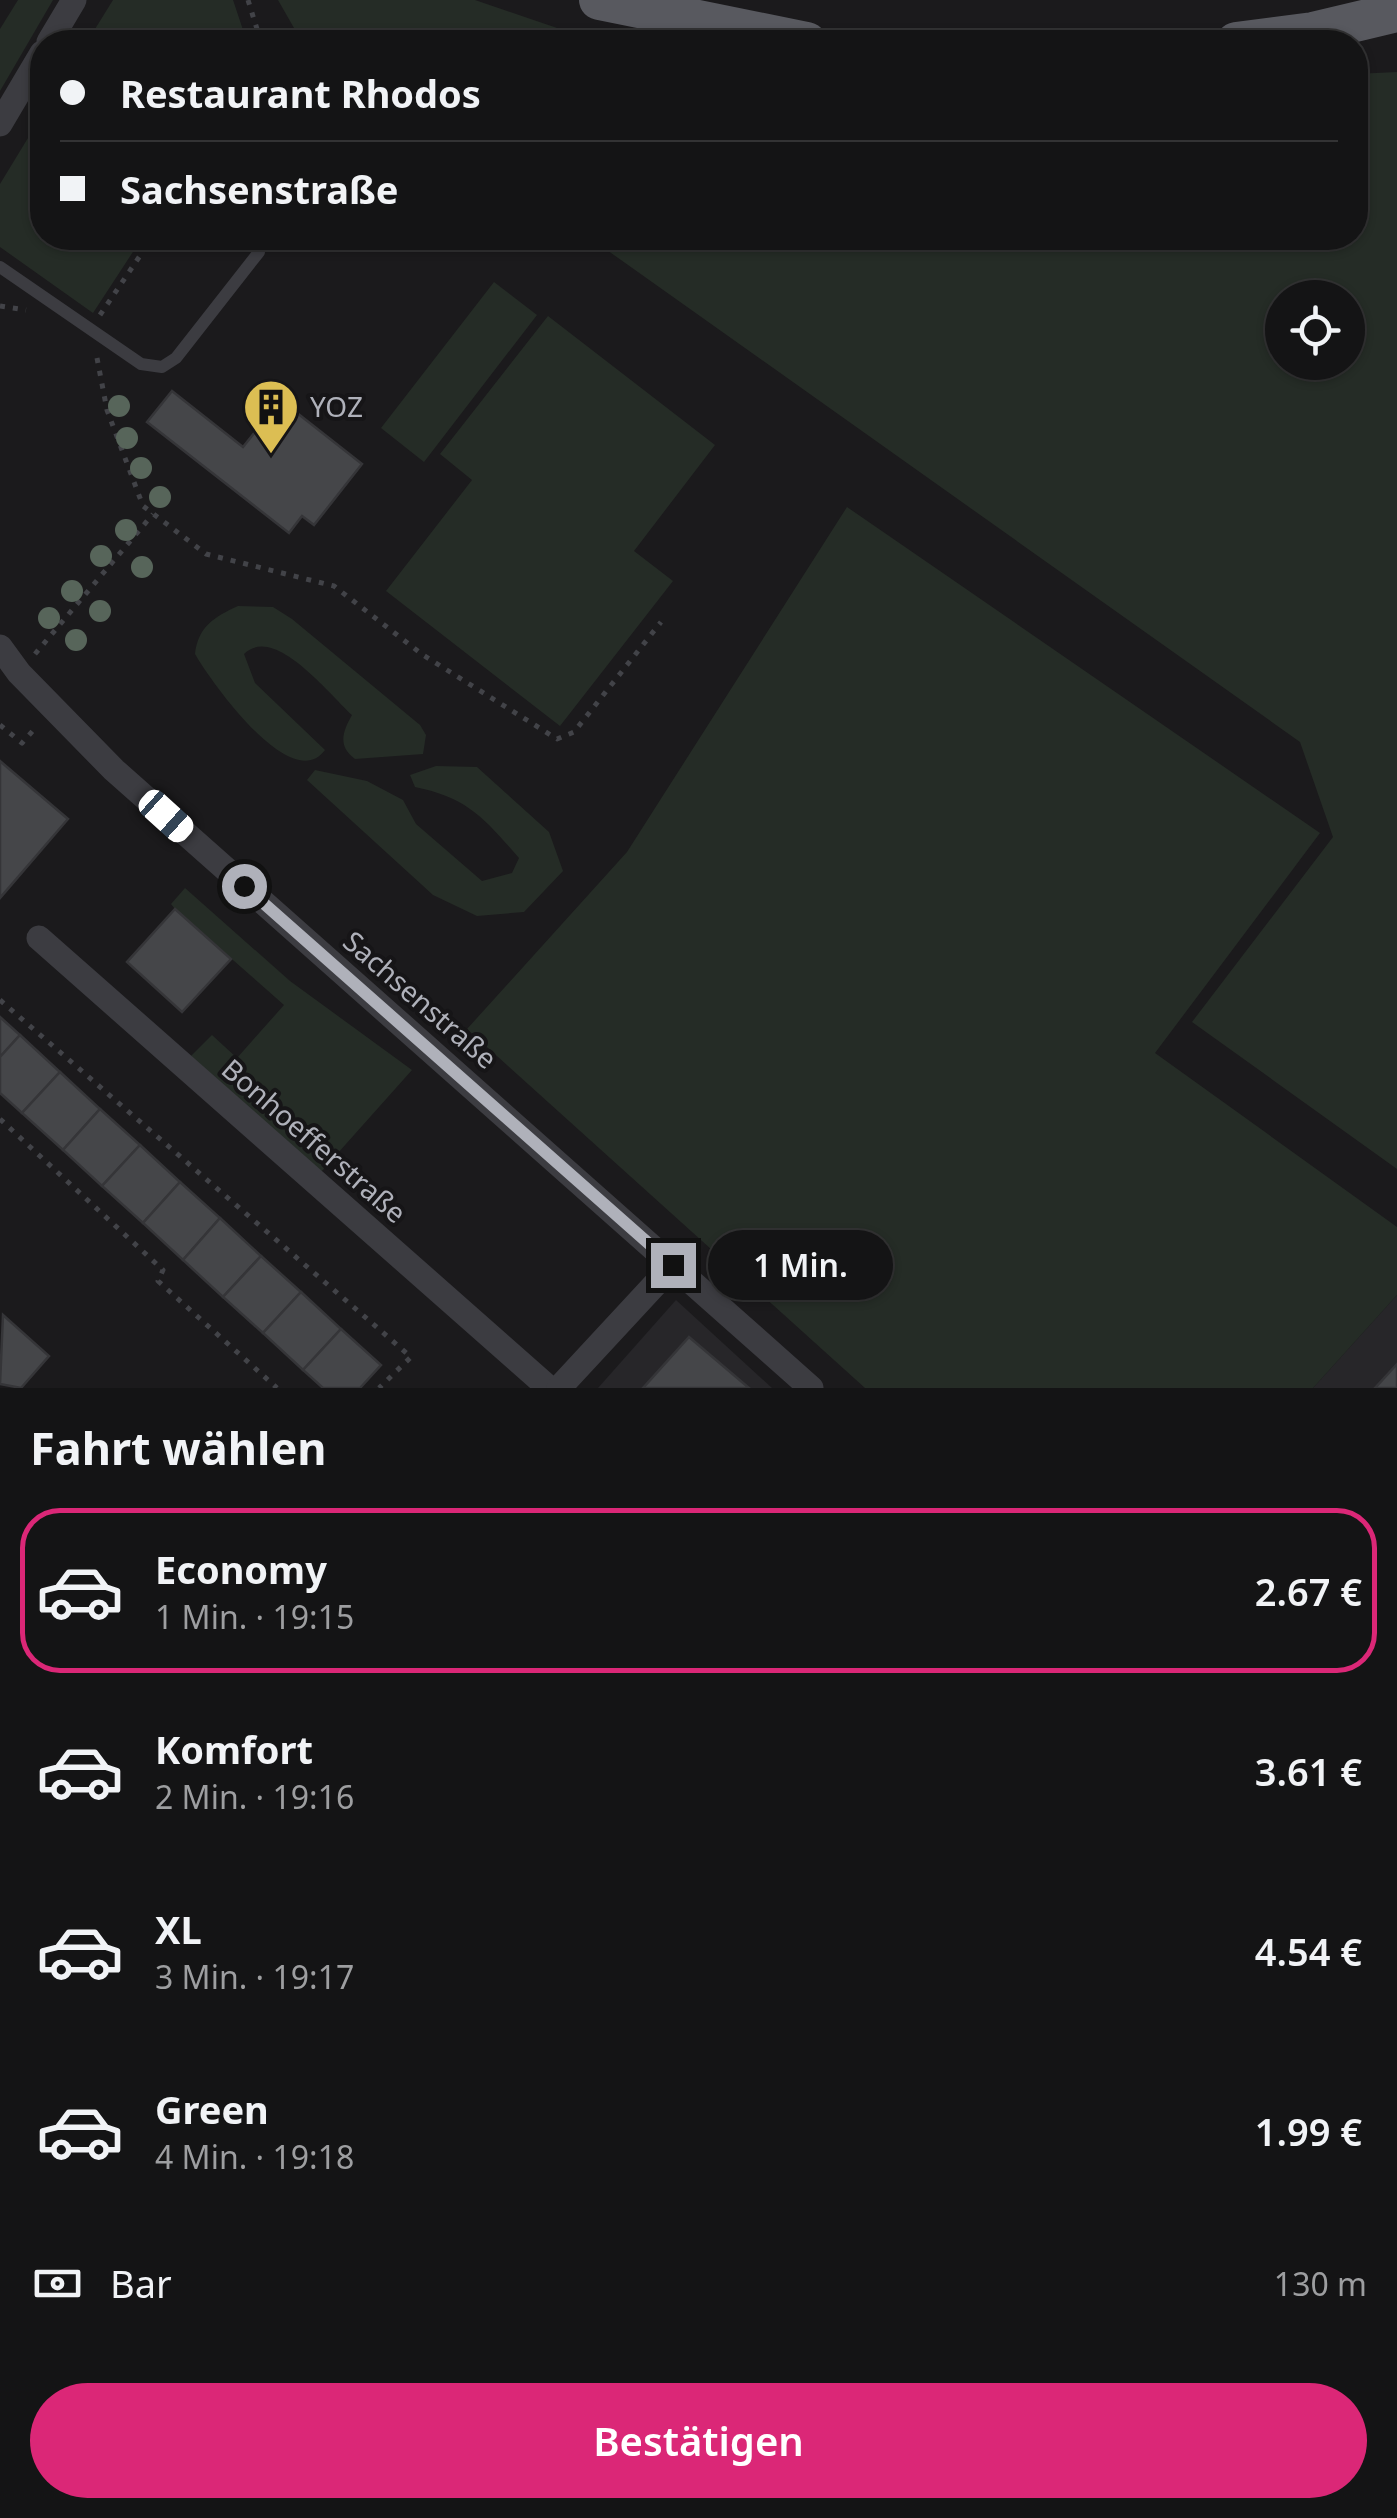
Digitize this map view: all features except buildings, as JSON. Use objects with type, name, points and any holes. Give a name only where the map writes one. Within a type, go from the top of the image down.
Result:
[{"type":"main road","points":[[599,0],[748,30]]},
{"type":"main road","points":[[1320,30],[1397,12]]},
{"type":"street","points":[[56,30],[74,0]]},
{"type":"street","points":[[0,124],[30,73]]},
{"type":"street","name":"Sachsenstraße","points":[[0,647],[19,673],[114,770],[811,1388]]},
{"type":"street","name":"Bonhoefferstraße","points":[[38,938],[549,1388]]},
{"type":"street","points":[[559,1388],[673,1265]]},
{"type":"lane","points":[[0,267],[141,364],[162,367],[176,358],[258,252]]},
{"type":"path","points":[[248,0],[258,30]]},
{"type":"path","points":[[144,250],[92,327],[107,410],[143,506],[206,554],[334,586],[423,655],[557,739],[574,732],[661,622]]},
{"type":"path","points":[[19,673],[153,514]]},
{"type":"path","points":[[0,725],[22,743],[53,708]]},
{"type":"path","points":[[0,1000],[412,1356],[379,1388]]},
{"type":"path","points":[[0,1119],[163,1270],[158,1281],[278,1388]]},
{"type":"shaded area","points":[[18,0],[53,0],[36,30],[30,30],[30,39],[0,91],[0,29]]},
{"type":"shaded area","points":[[113,0],[233,0],[243,30],[94,30]]},
{"type":"shaded area","points":[[278,0],[475,0],[563,30],[298,30]]},
{"type":"shaded area","points":[[1397,72],[1397,1169],[1192,1022],[1333,837],[1300,742],[607,250],[1368,250],[1368,73]]},
{"type":"shaded area","points":[[30,135],[30,250],[134,250],[93,313],[0,247],[0,184]]},
{"type":"shaded area","points":[[494,282],[537,315],[424,462],[381,428]]},
{"type":"shaded area","points":[[548,316],[715,445],[634,551],[673,581],[560,726],[386,591],[472,480],[440,454]]},
{"type":"shaded area","points":[[847,507],[1320,833],[1155,1053],[1397,1227],[1397,1295],[1313,1388],[865,1388],[467,1029],[627,852]]},
{"type":"shaded area","points":[[238,606],[273,607],[292,619],[420,725],[426,735],[423,754],[355,759],[343,738],[352,715],[285,654],[256,647],[244,654],[255,683],[325,750],[310,760],[292,758],[273,747],[234,708],[195,654],[209,624]]},
{"type":"shaded area","points":[[436,766],[477,767],[549,832],[563,871],[524,912],[477,916],[433,895],[307,780],[315,770],[367,781],[403,800],[416,824],[482,881],[512,873],[519,858],[485,821],[449,797],[415,787],[410,775]]},
{"type":"shaded area","points":[[185,888],[290,981],[412,1070],[321,1172],[191,1056],[212,1035],[237,1058],[284,1005],[175,909],[171,904]]},
{"type":"shaded area","points":[[1397,1295],[1397,1388],[1313,1388]]},
{"type":"shaded area","points":[[676,1300],[772,1388],[598,1388]]},
{"type":"place","name":"YOZ","points":[[271,456]]},
{"type":"route","points":[[244,886],[673,1265]]}]
